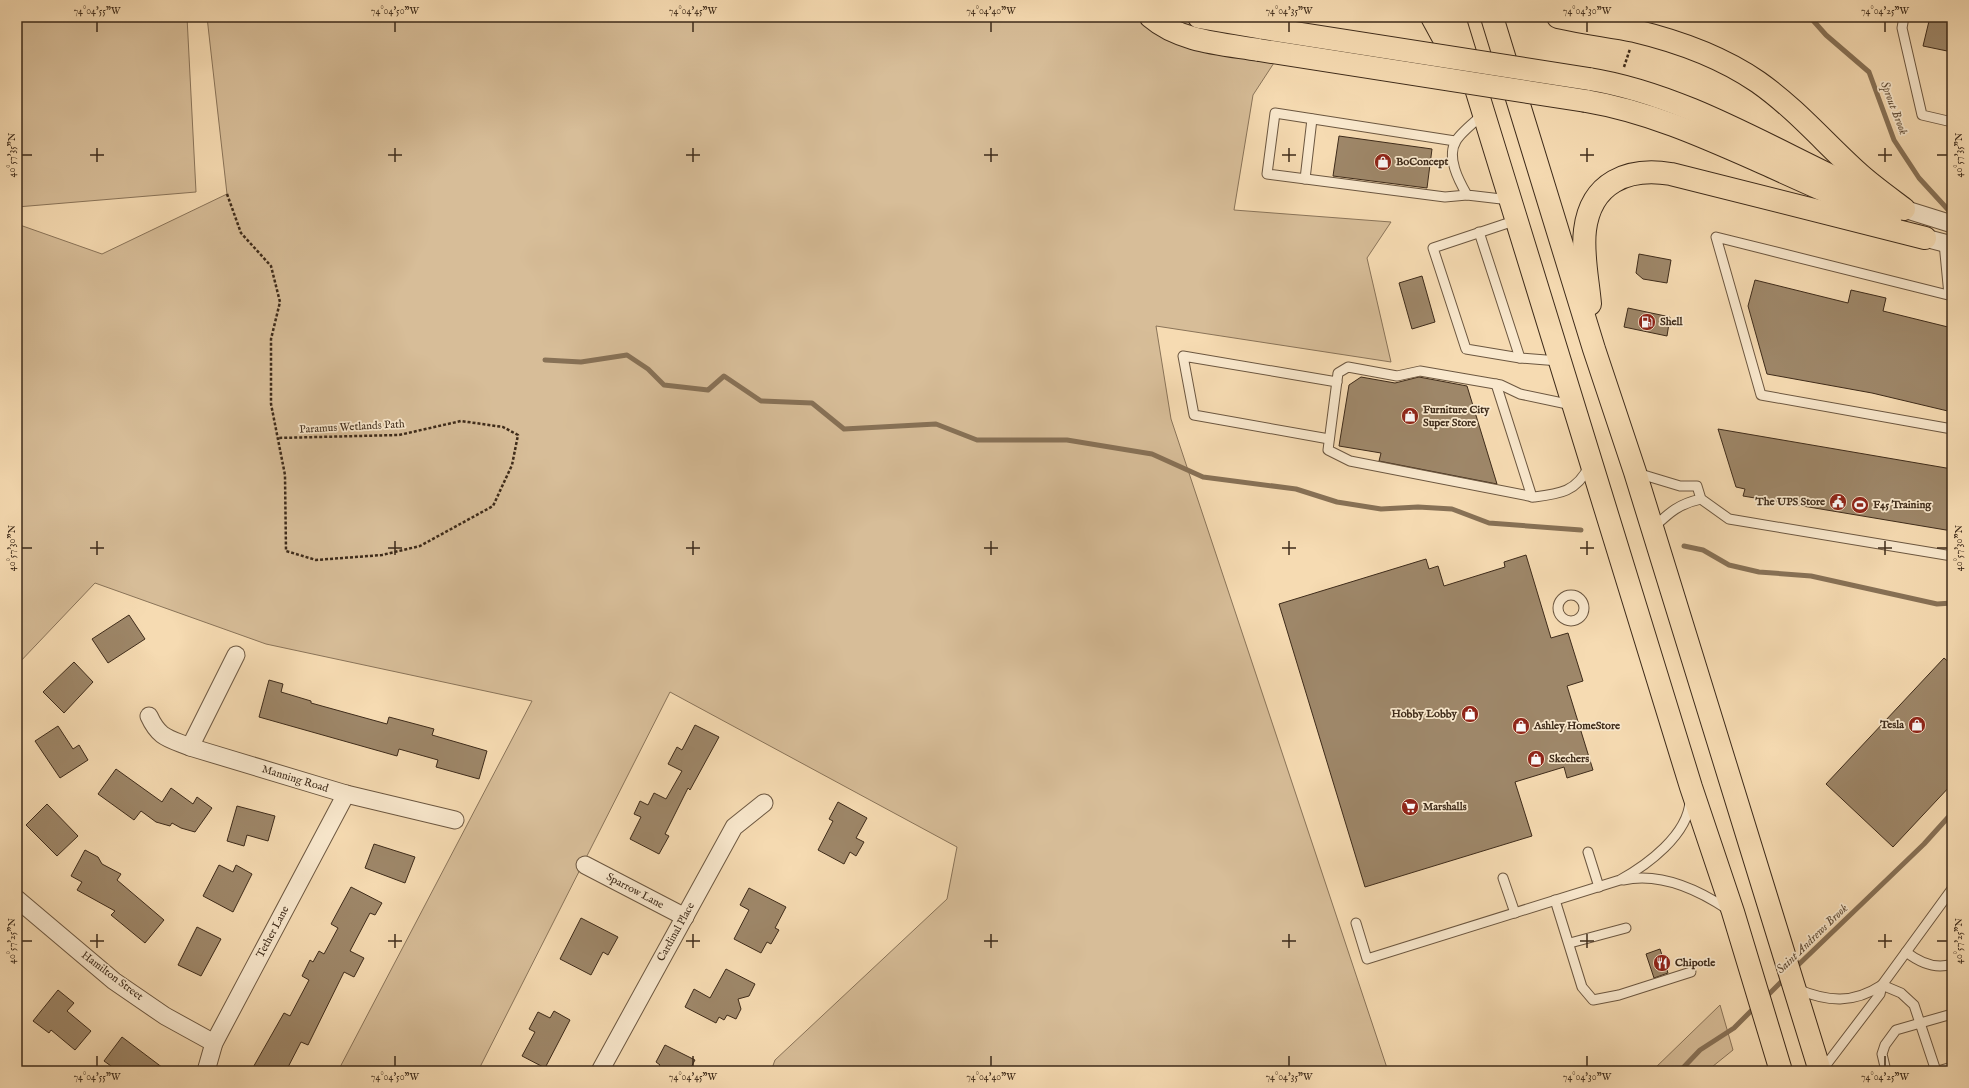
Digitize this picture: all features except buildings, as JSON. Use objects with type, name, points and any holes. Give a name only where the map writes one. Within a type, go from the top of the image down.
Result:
[{"type":"highway","points":[[1151,17],[1166,27],[1190,37],[1259,50],[1586,101],[1640,113],[1693,132],[1940,242]]},
{"type":"highway","points":[[1199,17],[1590,79],[1631,88],[1678,105],[1913,212]]},
{"type":"highway","points":[[1432,17],[1483,110]]},
{"type":"highway","points":[[1454,17],[1691,787],[1733,912],[1781,1071]]},
{"type":"highway","points":[[1492,17],[1594,349],[1653,528],[1820,1071]]},
{"type":"highway","points":[[1558,17],[1629,30],[1656,37],[1699,52],[1740,70],[1793,109],[1856,172],[1913,212]]},
{"type":"highway","points":[[1594,349],[1585,242],[1587,220],[1595,201],[1601,192],[1609,185],[1628,174],[1648,171],[1671,174],[1940,242]]},
{"type":"street","points":[[1913,212],[1952,224]]},
{"type":"street","points":[[190,747],[236,655]]},
{"type":"street","name":"Manning Road","points":[[148,716],[155,730],[166,737],[190,747],[346,794],[454,820]]},
{"type":"street","name":"Tether Lane","points":[[206,1071],[214,1043],[346,794]]},
{"type":"street","name":"Cardinal Place","points":[[600,1071],[734,827],[764,803]]},
{"type":"street","name":"Sparrow Lane","points":[[585,865],[685,917]]},
{"type":"street","name":"Hamilton Street","points":[[17,899],[114,981],[166,1016],[214,1043]]},
{"type":"lane","points":[[1904,17],[1902,28],[1922,115],[1952,122]]},
{"type":"lane","points":[[1466,195],[1458,178],[1453,157],[1455,141],[1483,110]]},
{"type":"lane","points":[[1455,141],[1275,113],[1267,174],[1446,197],[1466,195],[1514,210]]},
{"type":"lane","points":[[1305,179],[1312,119]]},
{"type":"lane","points":[[1514,210],[1479,232],[1433,248],[1466,349],[1520,358],[1560,361]]},
{"type":"lane","points":[[1479,232],[1520,358]]},
{"type":"lane","points":[[1940,242],[1951,296],[1716,237],[1761,395],[1952,429]]},
{"type":"lane","points":[[1329,439],[1194,415],[1183,356],[1337,382]]},
{"type":"lane","points":[[1574,406],[1520,394],[1496,384],[1420,371],[1397,376],[1348,368],[1338,373],[1328,450],[1350,461],[1532,496],[1562,493],[1575,486],[1585,474],[1591,461]]},
{"type":"lane","points":[[1496,384],[1532,496]]},
{"type":"lane","points":[[1635,472],[1680,486],[1697,486],[1701,499],[1729,519],[1952,556]]},
{"type":"lane","points":[[1653,528],[1671,511],[1684,503],[1701,499]]},
{"type":"lane","points":[[1356,923],[1366,959],[1620,880],[1644,866],[1671,841],[1682,825],[1690,806],[1691,787]]},
{"type":"lane","points":[[1588,852],[1599,887]]},
{"type":"lane","points":[[1503,878],[1515,913]]},
{"type":"lane","points":[[1612,883],[1637,879],[1669,882],[1688,887],[1710,897],[1733,912]]},
{"type":"lane","points":[[1825,1071],[1826,1065],[1880,994],[1882,985],[1952,889]]},
{"type":"lane","points":[[1555,900],[1570,943],[1582,987],[1593,1000],[1619,995],[1690,972]]},
{"type":"lane","points":[[1570,943],[1626,928]]},
{"type":"lane","points":[[1906,952],[1917,960],[1929,965],[1945,967],[1952,964]]},
{"type":"lane","points":[[1795,992],[1819,997],[1842,999],[1865,995],[1882,985]]},
{"type":"lane","points":[[1882,985],[1908,998],[1919,1018],[1937,1071],[1952,1067]]},
{"type":"lane","points":[[1886,1071],[1882,1054],[1885,1045],[1896,1030],[1919,1018],[1952,1014]]},
{"type":"path","points":[[1622,74],[1631,48]]},
{"type":"path","name":"Paramus Wetlands Path","points":[[228,194],[241,233],[271,266],[280,302],[272,339],[271,404],[277,438],[285,475],[286,551],[316,560],[382,555],[420,546],[493,506],[512,464],[518,435],[504,427],[461,421],[399,435],[277,438]]},
{"type":"shaded area","points":[[19,17],[187,17],[196,192],[17,207],[17,22]]},
{"type":"shaded area","points":[[207,17],[1304,17],[1253,95],[1234,210],[1391,222],[1367,258],[1391,362],[1156,326],[1171,419],[1388,1071],[771,1071],[775,1060],[947,899],[957,847],[670,692],[478,1071],[338,1071],[532,701],[266,644],[95,583],[17,665],[17,224],[102,254],[227,194]]},
{"type":"shaded area","points":[[1720,1005],[1733,1050],[1707,1071],[1652,1071]]},
{"type":"waterway","name":"Sprout Brook","points":[[1810,17],[1826,35],[1869,72],[1894,140],[1919,178],[1952,214]]},
{"type":"waterway","points":[[545,360],[581,362],[627,355],[648,369],[664,385],[708,390],[724,376],[761,401],[812,403],[844,429],[936,424],[977,440],[1067,440],[1152,454],[1203,477],[1296,489],[1337,502],[1381,509],[1418,507],[1452,509],[1489,523],[1581,530]]},
{"type":"waterway","points":[[1684,546],[1703,550],[1729,565],[1759,572],[1811,576],[1937,604],[1952,603]]},
{"type":"waterway","name":"Saint Andrews Brook","points":[[1795,968],[1924,844],[1952,813]]},
{"type":"waterway","name":"Saint Andrews Brook","points":[[1765,998],[1785,978]]},
{"type":"waterway","name":"Saint Andrews Brook","points":[[1680,1071],[1700,1050],[1734,1028],[1756,1006]]},
{"type":"place","name":"BoConcept","points":[[1383,162]]},
{"type":"place","name":"Shell","points":[[1647,322]]},
{"type":"place","name":"Furniture City Super Store","points":[[1410,416]]},
{"type":"place","name":"The UPS Store","points":[[1838,502]]},
{"type":"place","name":"F45 Training","points":[[1860,505]]},
{"type":"place","name":"Hobby Lobby","points":[[1470,714]]},
{"type":"place","name":"Tesla","points":[[1917,725]]},
{"type":"place","name":"Ashley HomeStore","points":[[1521,726]]},
{"type":"place","name":"Skechers","points":[[1536,759]]},
{"type":"place","name":"Marshalls","points":[[1410,807]]},
{"type":"place","name":"Chipotle","points":[[1662,963]]}]
